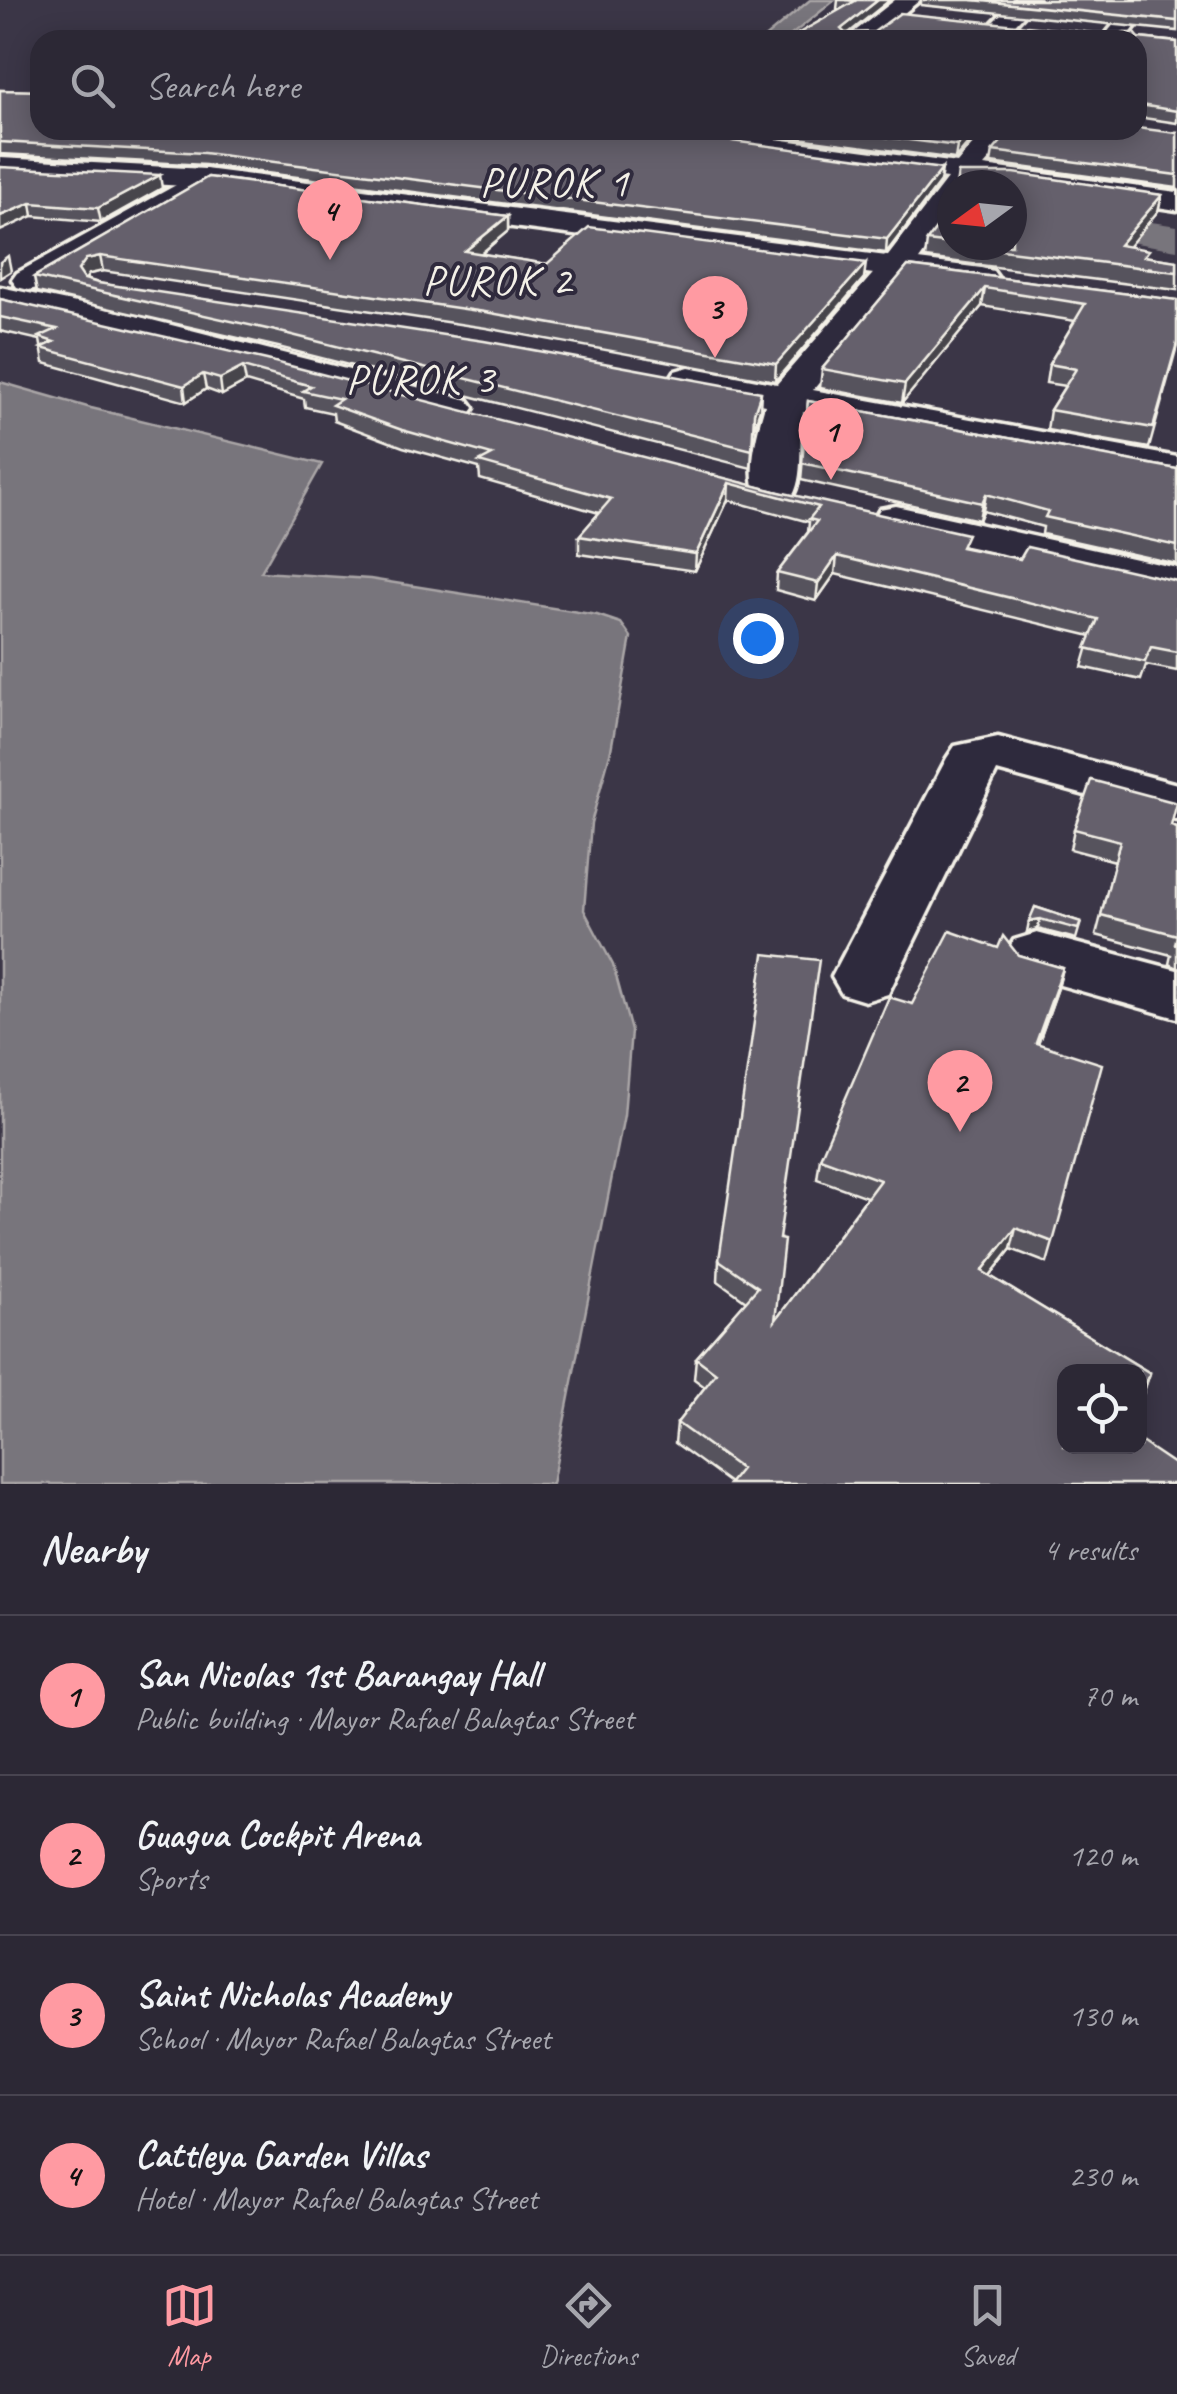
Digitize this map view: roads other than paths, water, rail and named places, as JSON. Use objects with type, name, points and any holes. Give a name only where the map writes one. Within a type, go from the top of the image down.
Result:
[{"type":"street","points":[[996,30],[1027,0]]},
{"type":"street","points":[[1114,30],[1145,0]]},
{"type":"street","points":[[869,30],[900,6],[928,16]]},
{"type":"street","points":[[965,20],[989,30]]},
{"type":"street","points":[[1017,30],[1040,28]]},
{"type":"street","points":[[720,140],[945,170]]},
{"type":"street","points":[[868,140],[958,170]]},
{"type":"street","points":[[0,167],[206,178],[1009,282]]},
{"type":"street","points":[[1027,174],[1177,175]]},
{"type":"street","points":[[0,296],[206,178]]},
{"type":"street","points":[[1027,181],[1177,201]]},
{"type":"street","points":[[937,214],[898,267],[787,397],[778,431],[794,495],[1177,582]]},
{"type":"street","points":[[40,274],[129,290]]},
{"type":"street","points":[[0,296],[492,418]]},
{"type":"street","points":[[658,374],[1174,463]]},
{"type":"street","points":[[865,977],[975,758],[982,754],[998,754],[1177,802]]},
{"type":"street","points":[[1037,956],[1177,994]]},
{"type":"waterway","points":[[1027,213],[1177,238]]},
{"type":"place","name":"Cattleya Garden Villas","points":[[330,260]]},
{"type":"place","name":"Saint Nicholas Academy","points":[[715,358]]},
{"type":"place","name":"San Nicolas 1st Barangay Hall","points":[[831,480]]},
{"type":"place","name":"Guagua Cockpit Arena","points":[[960,1132]]},
{"type":"district","name":"PUROK 1","points":[[555,181]]},
{"type":"district","name":"PUROK 2","points":[[498,279]]},
{"type":"district","name":"PUROK 3","points":[[421,378]]}]
